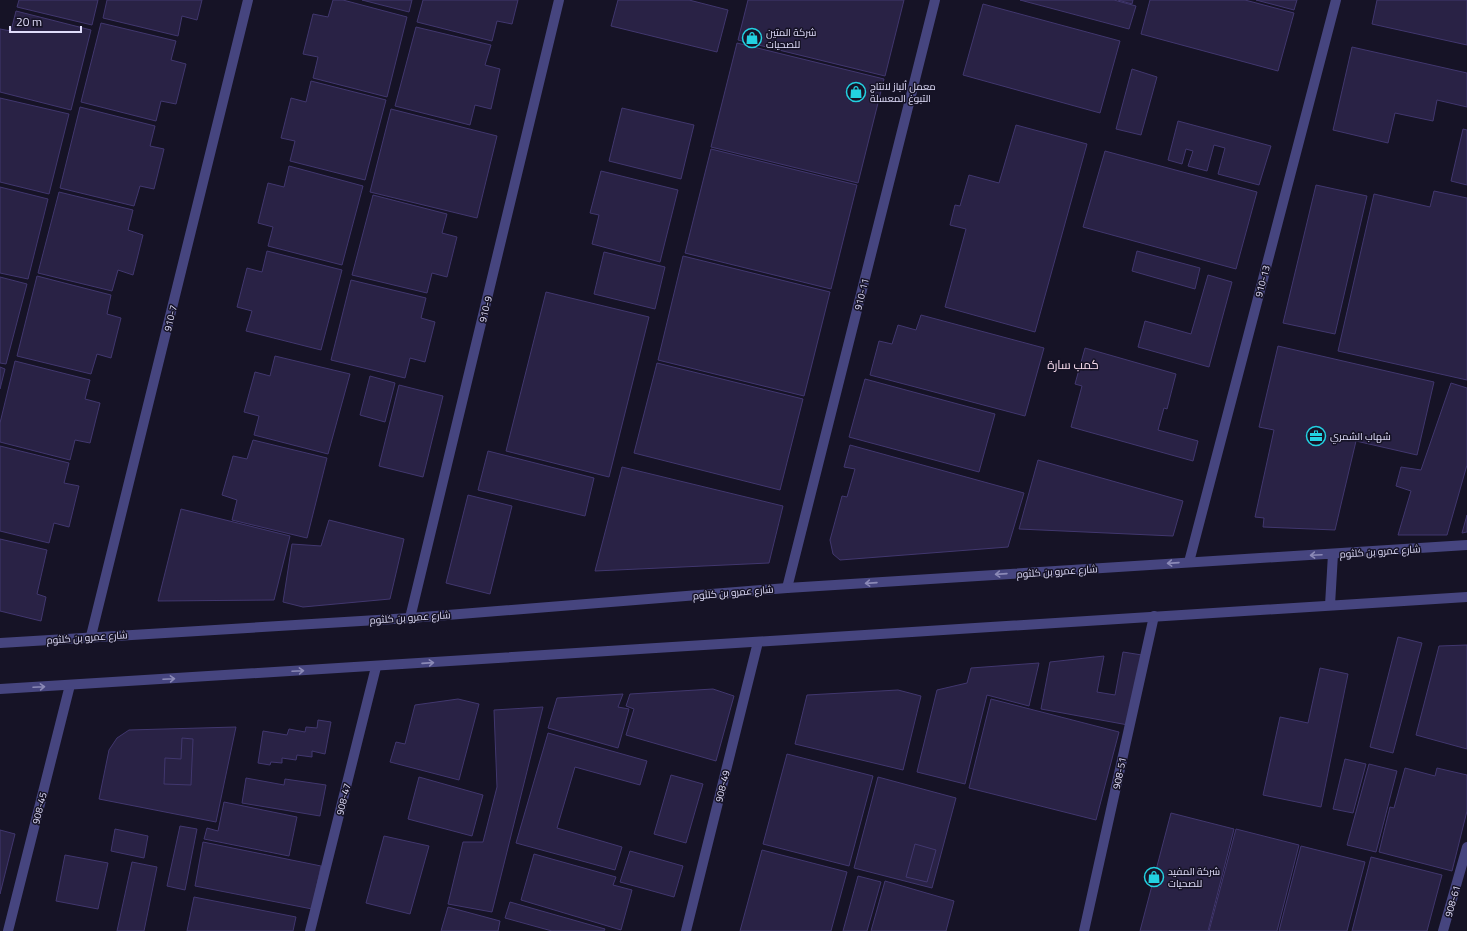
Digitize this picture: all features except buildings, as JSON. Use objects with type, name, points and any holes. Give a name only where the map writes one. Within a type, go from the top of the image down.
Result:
[{"type":"street","name":"910-7","points":[[91,636],[248,0]]},
{"type":"street","name":"910-9","points":[[410,618],[560,0]]},
{"type":"street","name":"910-11","points":[[787,588],[935,0]]},
{"type":"street","name":"910-13","points":[[1189,562],[1336,0]]},
{"type":"street","name":"شارع عمرو بن كلثوم","points":[[0,643],[91,636],[410,618],[787,588],[1467,545]]},
{"type":"street","points":[[1330,605],[1333,554]]},
{"type":"street","points":[[0,690],[1467,597]]},
{"type":"street","name":"908-51","points":[[1084,931],[1154,616]]},
{"type":"street","name":"908-49","points":[[686,931],[758,642]]},
{"type":"street","name":"908-47","points":[[310,931],[376,667]]},
{"type":"street","name":"908-45","points":[[8,931],[70,685]]},
{"type":"street","name":"908-61","points":[[1443,931],[1467,847]]},
{"type":"place","name":"شركة المتين للصحيات","points":[[752,38]]},
{"type":"place","name":"معمل ألباز لانتاج التبوغ المعسلة","points":[[856,92]]},
{"type":"place","name":"شهاب الشمري","points":[[1316,436]]},
{"type":"place","name":"شركة المفيد للصحيات","points":[[1154,877]]},
{"type":"district","name":"كمب سارة","points":[[1073,365]]}]
